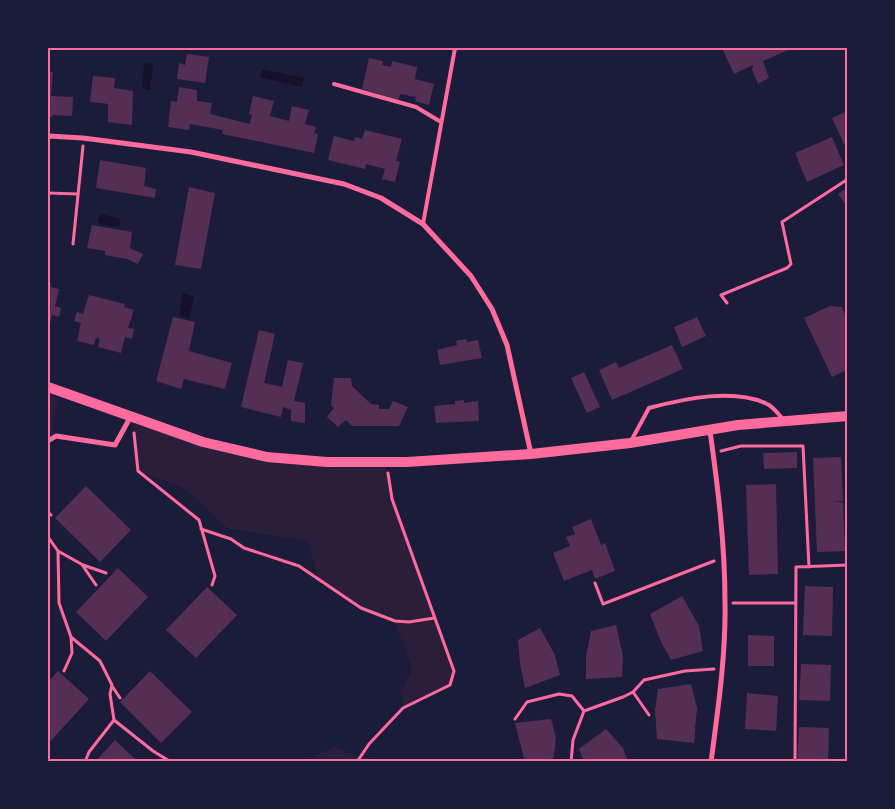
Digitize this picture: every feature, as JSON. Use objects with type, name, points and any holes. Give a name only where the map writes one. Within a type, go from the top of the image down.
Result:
[{"type":"main road","points":[[48,387],[132,415],[203,442],[277,458],[327,462],[386,462],[531,454],[630,443],[738,425],[848,416]]},
{"type":"street","points":[[48,136],[83,138],[191,152],[344,184],[381,198],[423,224],[470,276],[492,310],[507,345],[531,454]]},
{"type":"street","points":[[48,441],[56,436],[115,445],[132,415]]},
{"type":"street","points":[[710,431],[724,557],[726,602],[722,668],[711,762]]},
{"type":"lane","points":[[423,224],[455,48]]},
{"type":"lane","points":[[334,84],[416,107],[441,122]]},
{"type":"lane","points":[[630,443],[649,408],[666,403],[732,395],[769,405],[785,420]]},
{"type":"path","points":[[73,244],[83,138]]},
{"type":"path","points":[[727,303],[721,295],[787,268],[791,264],[782,222],[848,179]]},
{"type":"path","points":[[48,193],[78,194]]},
{"type":"path","points":[[132,415],[138,471],[198,520],[215,576],[212,585]]},
{"type":"path","points":[[713,453],[741,446],[803,446],[809,567]]},
{"type":"path","points":[[357,762],[370,744],[403,708],[450,685],[454,671],[392,499],[388,476]]},
{"type":"path","points":[[201,530],[231,539],[244,548],[299,566],[361,608],[395,622],[434,618]]},
{"type":"path","points":[[48,536],[58,550],[83,565],[106,573]]},
{"type":"path","points":[[58,550],[59,604],[71,637],[72,653],[64,671]]},
{"type":"path","points":[[595,583],[603,604],[724,557]]},
{"type":"path","points":[[83,565],[96,585]]},
{"type":"path","points":[[795,762],[796,567],[848,565]]},
{"type":"path","points":[[726,602],[795,603]]},
{"type":"path","points":[[71,637],[100,661],[120,698]]},
{"type":"path","points":[[571,762],[573,740],[584,711],[633,692],[644,680],[685,671],[722,668]]},
{"type":"path","points":[[112,685],[110,694],[114,720],[171,762]]},
{"type":"path","points":[[633,692],[648,715]]},
{"type":"path","points":[[515,719],[527,702],[559,694],[572,696],[584,711]]},
{"type":"path","points":[[85,762],[88,752],[114,720]]},
{"type":"path","points":[[208,762],[241,762]]},
{"type":"shaded area","points":[[144,63],[153,64],[150,90],[142,89]]},
{"type":"shaded area","points":[[262,69],[304,78],[302,87],[260,77]]},
{"type":"shaded area","points":[[101,214],[119,218],[120,225],[117,227],[99,224],[97,221]]},
{"type":"shaded area","points":[[182,293],[194,296],[189,318],[180,316]]},
{"type":"shaded area","points":[[48,395],[58,398],[53,432],[48,435]]},
{"type":"shaded area","points":[[132,415],[267,457],[385,464],[416,567],[454,671],[450,685],[403,708],[401,692],[412,669],[395,621],[361,608],[319,580],[308,541],[227,528],[184,488],[138,471]]},
{"type":"shaded area","points":[[334,747],[361,757],[359,761],[303,762]]},
{"type":"building","points":[[722,48],[793,48],[763,61],[769,78],[758,84],[752,70],[753,65],[734,74]]},
{"type":"building","points":[[187,54],[209,57],[205,83],[177,79],[179,63],[185,65]]},
{"type":"building","points":[[369,58],[383,61],[382,65],[391,67],[392,61],[417,67],[415,79],[434,84],[429,105],[415,101],[416,97],[400,94],[399,100],[362,89]]},
{"type":"building","points":[[48,72],[53,72],[51,96],[73,97],[72,116],[52,115],[52,117],[48,117]]},
{"type":"building","points":[[93,76],[115,78],[114,88],[133,91],[132,125],[108,122],[108,104],[90,102]]},
{"type":"building","points":[[179,87],[197,90],[197,101],[212,103],[210,114],[250,124],[252,115],[249,114],[253,96],[274,101],[270,116],[289,121],[292,106],[309,110],[305,124],[316,127],[314,133],[318,134],[314,153],[222,134],[223,130],[190,124],[189,130],[168,127],[171,101],[177,102]]},
{"type":"building","points":[[848,111],[848,143],[844,144],[832,118]]},
{"type":"building","points":[[365,130],[402,139],[396,161],[400,162],[395,182],[382,179],[385,169],[366,164],[365,169],[328,160],[334,136],[354,141],[355,137],[362,139]]},
{"type":"building","points":[[832,137],[844,165],[807,182],[795,153]]},
{"type":"building","points":[[100,160],[146,168],[144,186],[156,189],[155,198],[96,188]]},
{"type":"building","points":[[189,187],[215,193],[201,269],[175,265]]},
{"type":"building","points":[[848,187],[848,204],[846,205],[838,194]]},
{"type":"building","points":[[92,225],[132,232],[130,248],[143,254],[138,264],[127,259],[105,255],[105,251],[87,248]]},
{"type":"building","points":[[48,282],[51,283],[51,287],[59,289],[55,306],[61,308],[59,317],[52,315],[48,332]]},
{"type":"building","points":[[89,295],[125,304],[124,307],[134,310],[128,328],[134,329],[132,339],[125,337],[121,353],[98,347],[100,339],[96,338],[94,345],[77,341],[81,323],[74,321],[77,312],[83,314]]},
{"type":"building","points":[[830,306],[842,307],[847,319],[845,371],[832,377],[804,318]]},
{"type":"building","points":[[173,317],[195,322],[189,351],[232,363],[225,389],[184,379],[181,389],[156,381]]},
{"type":"building","points":[[697,317],[706,336],[682,347],[674,327]]},
{"type":"building","points":[[259,330],[275,334],[264,383],[282,387],[288,360],[303,363],[294,401],[305,403],[305,423],[291,421],[291,410],[283,407],[281,417],[241,407]]},
{"type":"building","points":[[466,339],[467,342],[478,340],[482,358],[440,365],[437,350],[457,345],[456,341]]},
{"type":"building","points":[[672,345],[683,369],[612,400],[599,370],[616,362],[619,368]]},
{"type":"building","points":[[584,372],[600,407],[587,413],[571,378]]},
{"type":"building","points":[[334,378],[351,378],[352,386],[371,404],[379,405],[379,409],[389,409],[393,401],[408,407],[399,426],[352,426],[346,420],[338,427],[327,417],[334,408],[331,405]]},
{"type":"building","points":[[464,400],[464,403],[478,401],[479,421],[436,423],[434,406],[455,404],[455,401]]},
{"type":"building","points":[[797,452],[797,468],[764,469],[763,453]]},
{"type":"building","points":[[841,457],[843,501],[831,502],[843,502],[845,551],[817,552],[813,458]]},
{"type":"building","points":[[776,484],[778,574],[749,575],[746,485]]},
{"type":"building","points":[[86,486],[131,530],[100,562],[55,518]]},
{"type":"building","points":[[591,519],[601,545],[605,543],[615,571],[595,579],[592,570],[564,581],[553,553],[570,546],[566,537],[575,534],[572,527]]},
{"type":"building","points":[[118,568],[148,597],[106,641],[76,612]]},
{"type":"building","points":[[805,586],[833,587],[832,636],[803,635]]},
{"type":"building","points":[[207,587],[237,615],[196,658],[166,630]]},
{"type":"building","points":[[682,596],[699,626],[703,651],[671,660],[661,642],[650,614]]},
{"type":"building","points":[[616,625],[623,656],[622,677],[586,679],[586,656],[591,631]]},
{"type":"building","points":[[540,628],[555,655],[560,675],[525,688],[518,640]]},
{"type":"building","points":[[748,635],[774,636],[774,666],[748,666]]},
{"type":"building","points":[[801,664],[831,665],[830,701],[799,700]]},
{"type":"building","points":[[58,671],[89,699],[48,744],[48,682]]},
{"type":"building","points":[[150,671],[192,712],[161,743],[120,702]]},
{"type":"building","points":[[691,684],[697,708],[694,743],[657,739],[655,710],[658,689]]},
{"type":"building","points":[[747,693],[778,696],[776,731],[745,729]]},
{"type":"building","points":[[551,719],[556,738],[553,762],[525,762],[515,723]]},
{"type":"building","points":[[799,727],[829,728],[828,762],[797,762]]},
{"type":"building","points":[[606,729],[623,748],[628,762],[584,762],[579,749]]},
{"type":"building","points":[[115,740],[138,762],[95,762]]}]
